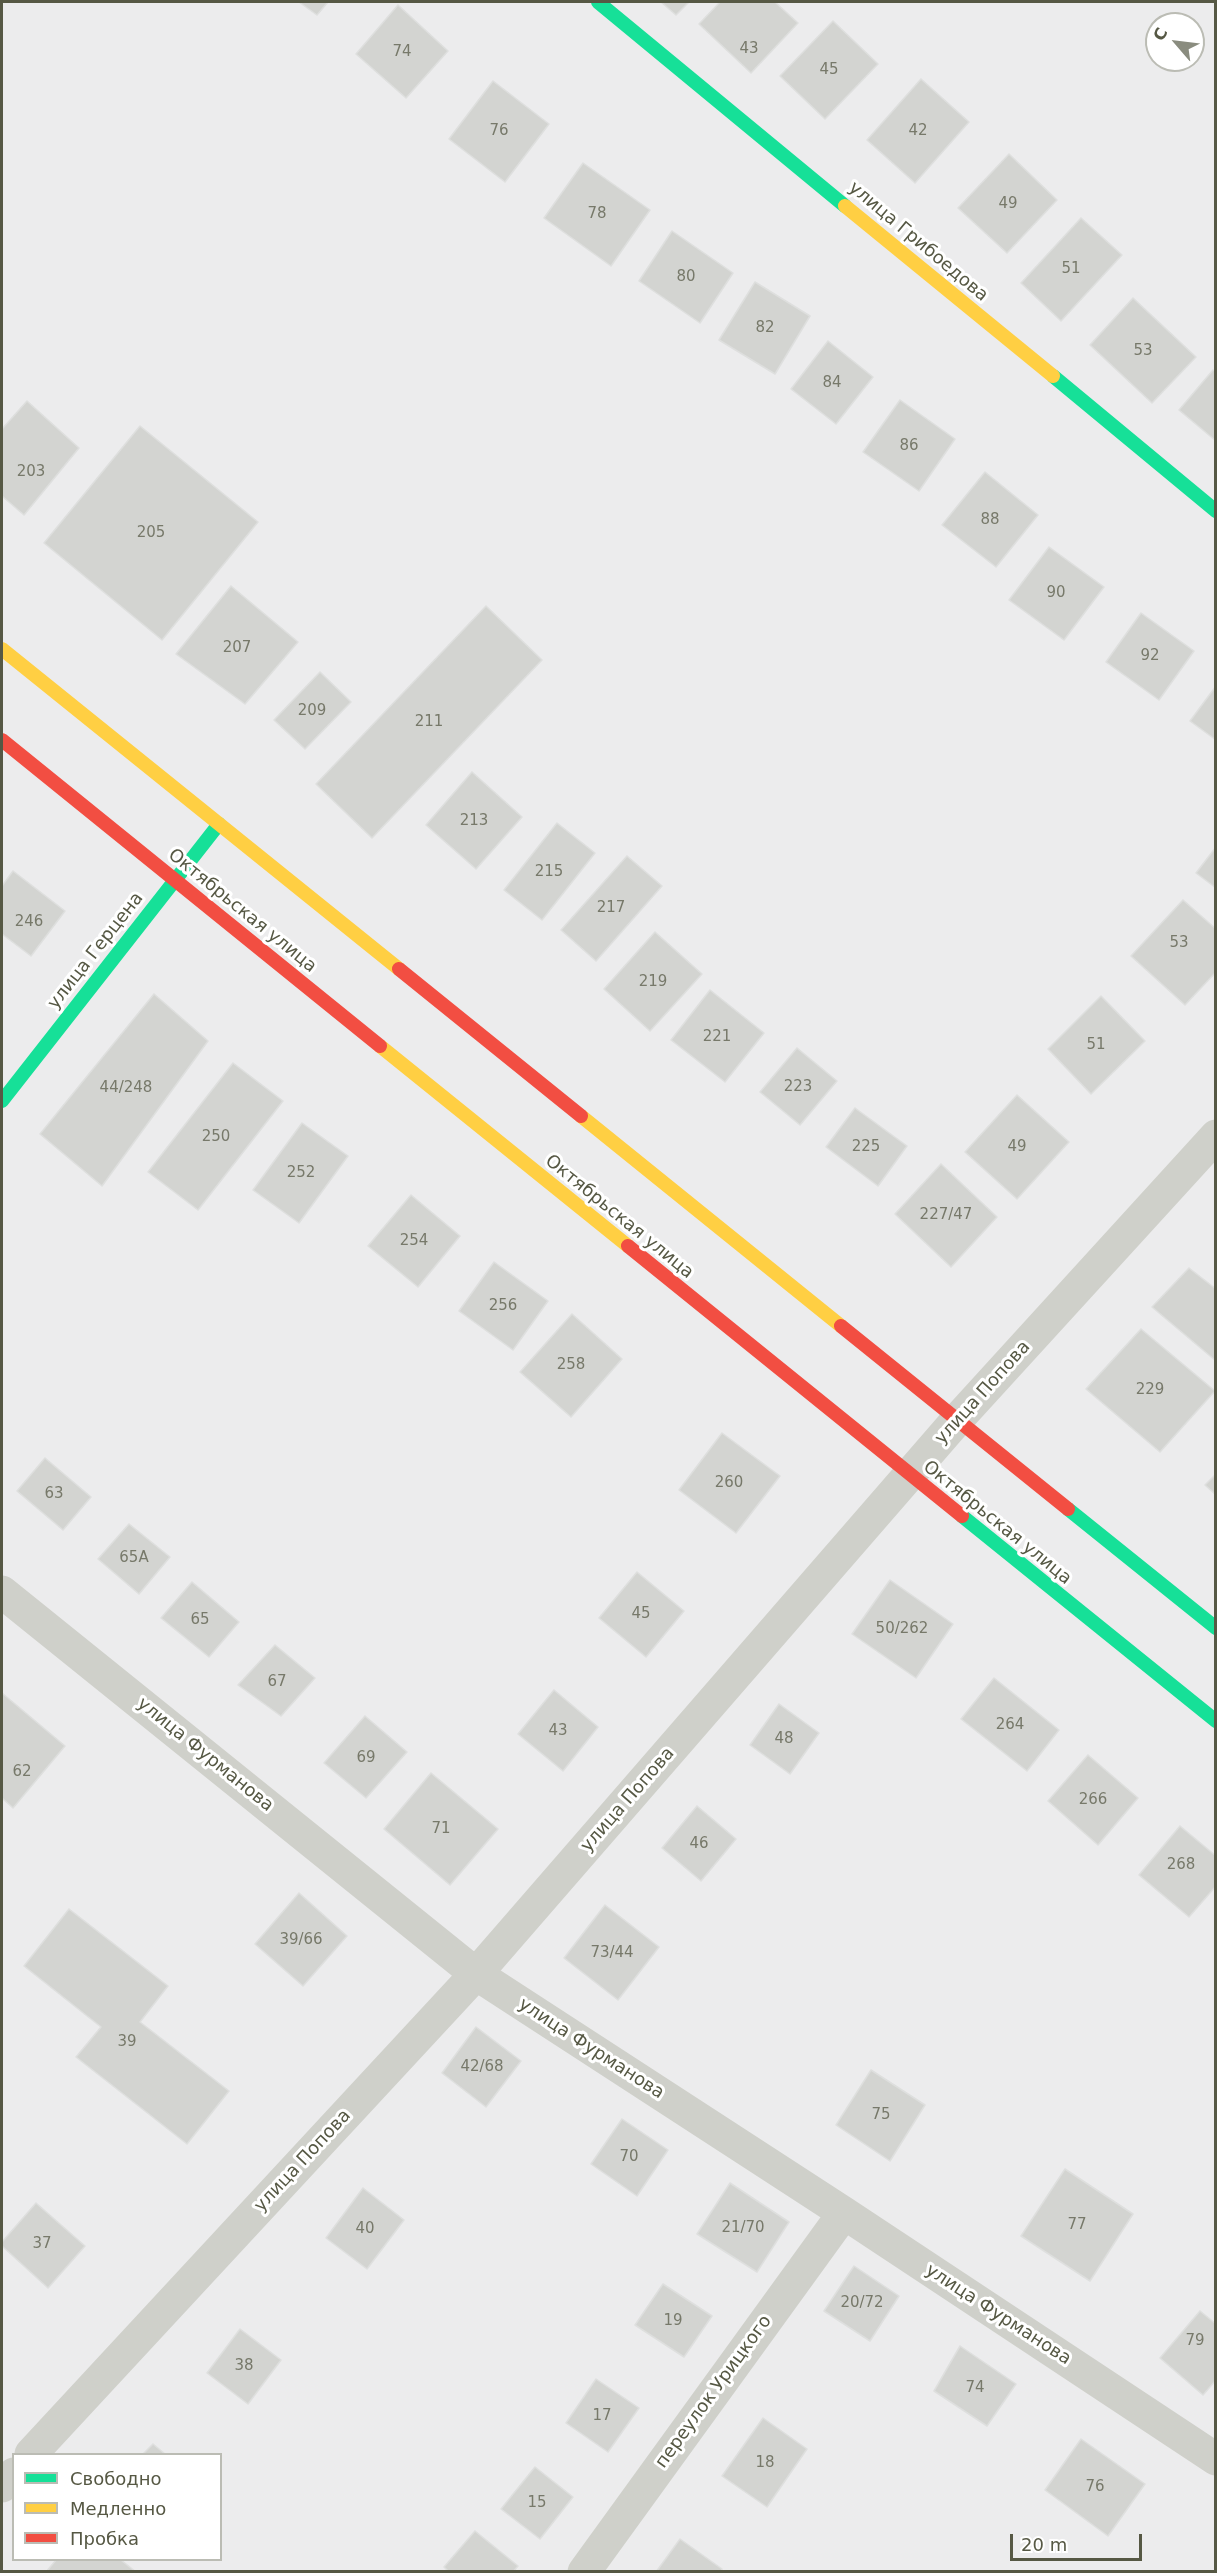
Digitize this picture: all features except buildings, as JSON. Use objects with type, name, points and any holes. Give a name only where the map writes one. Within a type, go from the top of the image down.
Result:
[{"type":"main road","name":"улица Грибоедова","points":[[598,2],[1215,511]]},
{"type":"main road","points":[[2,649],[1215,1628]]},
{"type":"main road","name":"Октябрьская улица","points":[[2,740],[1215,1721]]},
{"type":"main road","name":"улица Герцена","points":[[2,1101],[219,824]]},
{"type":"street","name":"улица Попова","points":[[32,2453],[476,1974],[957,1420],[1215,1136]]},
{"type":"street","name":"улица Фурманова","points":[[2,1592],[476,1974],[843,2212],[1215,2459]]},
{"type":"street","name":"переулок Урицкого","points":[[584,2571],[843,2212]]},
{"type":"traffic: fast","points":[[598,2],[845,206]]},
{"type":"traffic: fast","points":[[1053,376],[1216,511]]},
{"type":"traffic: fast","points":[[2,1101],[219,824]]},
{"type":"traffic: fast","points":[[1068,1509],[1216,1628]]},
{"type":"traffic: fast","points":[[962,1516],[1216,1721]]},
{"type":"traffic: slow","points":[[845,206],[1053,376]]},
{"type":"traffic: slow","points":[[2,649],[399,969]]},
{"type":"traffic: slow","points":[[380,1046],[628,1246]]},
{"type":"traffic: slow","points":[[581,1116],[841,1326]]},
{"type":"traffic: jam","points":[[2,740],[380,1046]]},
{"type":"traffic: jam","points":[[399,969],[581,1116]]},
{"type":"traffic: jam","points":[[628,1246],[962,1516]]},
{"type":"traffic: jam","points":[[841,1326],[1068,1509]]}]
